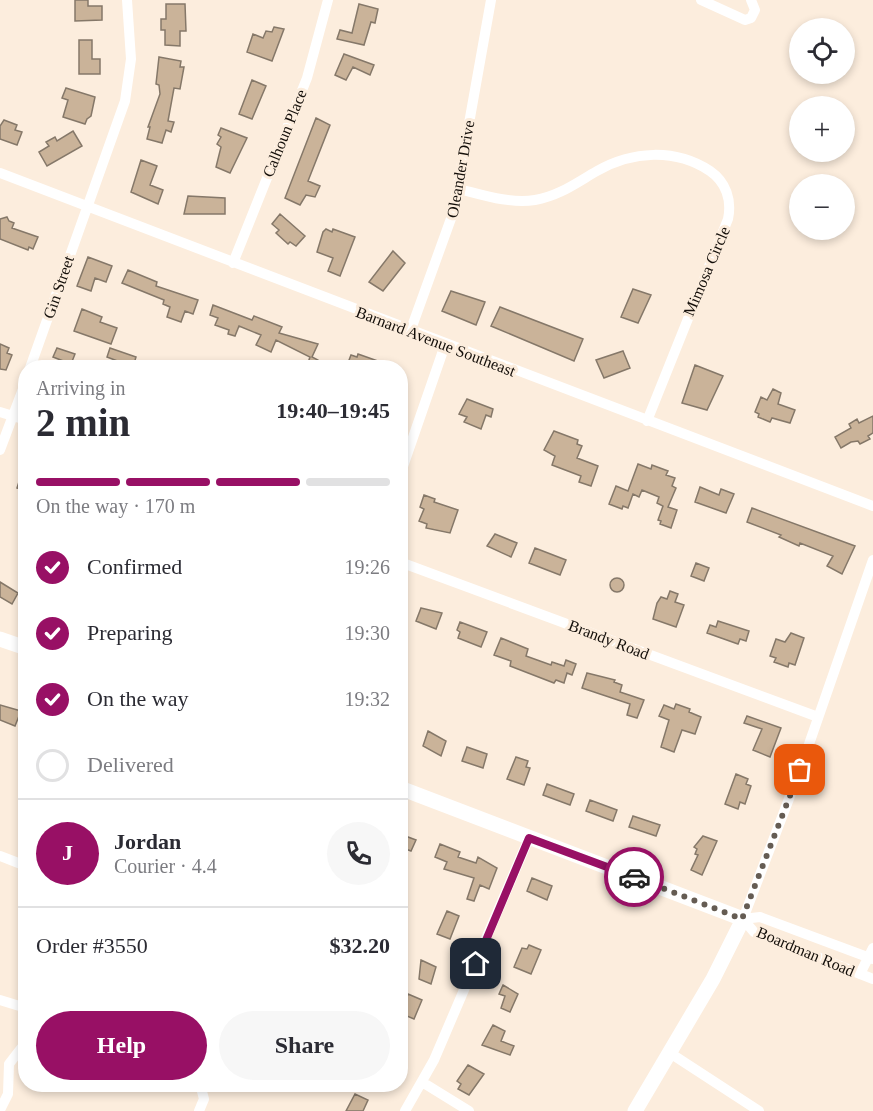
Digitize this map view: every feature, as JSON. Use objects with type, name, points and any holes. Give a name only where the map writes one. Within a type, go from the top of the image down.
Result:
[{"type":"street","name":"Gin Street","points":[[33,360],[129,87],[131,59],[127,0]]},
{"type":"street","name":"Calhoun Place","points":[[233,263],[307,78],[328,0]]},
{"type":"street","name":"Oleander Drive","points":[[410,332],[447,235],[459,189],[491,0]]},
{"type":"street","points":[[701,0],[745,20],[751,18],[755,10],[751,0]]},
{"type":"street","name":"Mimosa Circle","points":[[459,189],[496,198],[533,200],[565,191],[620,160],[652,155],[675,157],[696,164],[716,175],[722,183],[729,204],[728,219],[647,421]]},
{"type":"street","name":"Barnard Avenue Southeast","points":[[0,173],[410,332],[873,506]]},
{"type":"street","points":[[408,452],[445,345]]},
{"type":"street","points":[[0,450],[18,403]]},
{"type":"street","points":[[0,412],[18,418]]},
{"type":"street","points":[[635,1111],[713,979],[742,919],[818,717],[873,560]]},
{"type":"street","name":"Brandy Road","points":[[408,565],[818,717]]},
{"type":"street","points":[[0,639],[18,645]]},
{"type":"street","name":"Boardman Road","points":[[408,791],[742,919],[754,932],[873,979]]},
{"type":"street","points":[[405,1111],[422,1082],[460,1002],[529,838]]},
{"type":"street","points":[[0,856],[18,863]]},
{"type":"street","name":"Boardman Road","points":[[742,919],[760,917],[872,954]]},
{"type":"street","points":[[860,974],[872,954]]},
{"type":"street","points":[[0,1000],[18,1006]]},
{"type":"street","points":[[0,1110],[8,1094],[9,1064],[18,1052]]},
{"type":"street","points":[[670,1053],[759,1111]]},
{"type":"street","points":[[422,1082],[469,1111]]},
{"type":"street","points":[[199,1111],[204,1099],[202,1092]]},
{"type":"building","points":[[75,0],[88,0],[88,6],[102,6],[102,20],[75,21]]},
{"type":"building","points":[[166,4],[185,4],[186,31],[180,31],[180,46],[165,45],[165,30],[161,30],[161,19],[166,19]]},
{"type":"building","points":[[359,4],[378,9],[375,23],[371,22],[364,45],[337,39],[340,30],[352,33]]},
{"type":"building","points":[[274,27],[284,29],[272,61],[247,52],[253,34],[263,38],[266,31],[272,32]]},
{"type":"building","points":[[79,40],[92,40],[92,59],[100,59],[100,74],[79,74]]},
{"type":"building","points":[[344,54],[374,65],[370,75],[353,67],[346,80],[335,75]]},
{"type":"building","points":[[159,57],[181,61],[180,67],[184,67],[180,89],[174,88],[168,121],[174,122],[171,132],[166,130],[162,143],[147,139],[150,127],[148,127],[160,94],[159,85],[156,84]]},
{"type":"building","points":[[252,80],[266,86],[252,119],[239,114]]},
{"type":"building","points":[[66,88],[95,97],[91,116],[85,124],[63,117],[68,100],[62,98]]},
{"type":"building","points":[[316,118],[330,125],[308,181],[320,186],[315,197],[306,195],[300,205],[285,198]]},
{"type":"building","points":[[4,120],[17,125],[15,130],[22,132],[17,145],[0,139],[0,126]]},
{"type":"building","points":[[221,128],[247,138],[230,173],[216,167],[221,147],[217,144],[221,137],[218,135]]},
{"type":"building","points":[[73,131],[82,146],[47,166],[39,152],[49,146],[46,142],[55,137],[57,141]]},
{"type":"building","points":[[141,160],[157,166],[150,185],[163,190],[158,204],[131,192]]},
{"type":"building","points":[[188,196],[225,198],[225,214],[184,214]]},
{"type":"building","points":[[280,214],[305,236],[296,246],[290,242],[288,244],[276,233],[279,230],[272,224]]},
{"type":"building","points":[[7,217],[14,223],[12,228],[38,237],[33,249],[29,247],[28,250],[0,239],[0,219]]},
{"type":"building","points":[[326,229],[332,232],[333,229],[355,237],[340,276],[328,271],[333,258],[317,252]]},
{"type":"building","points":[[393,251],[405,263],[383,291],[369,282]]},
{"type":"building","points":[[88,257],[112,266],[106,282],[95,278],[91,291],[77,286]]},
{"type":"building","points":[[128,270],[157,282],[156,286],[198,300],[193,314],[185,311],[181,322],[167,317],[170,307],[163,304],[164,300],[122,283]]},
{"type":"building","points":[[633,289],[651,295],[638,323],[621,317]]},
{"type":"building","points":[[451,291],[485,302],[476,325],[442,311]]},
{"type":"building","points":[[213,305],[252,320],[254,316],[282,327],[279,333],[318,344],[312,357],[318,360],[309,360],[310,357],[276,340],[271,352],[256,345],[261,335],[239,326],[235,336],[228,334],[229,330],[215,325],[218,318],[210,315]]},
{"type":"building","points":[[500,307],[583,339],[574,361],[491,326]]},
{"type":"building","points":[[82,309],[102,317],[100,322],[117,328],[111,344],[74,331]]},
{"type":"building","points":[[0,344],[9,348],[7,353],[12,355],[6,370],[0,369]]},
{"type":"building","points":[[57,348],[75,354],[73,360],[53,357]]},
{"type":"building","points":[[110,348],[136,357],[135,360],[115,360],[107,357]]},
{"type":"building","points":[[623,351],[630,368],[604,378],[596,360]]},
{"type":"building","points":[[358,354],[375,360],[349,360],[351,355],[357,357]]},
{"type":"building","points":[[695,365],[723,376],[707,410],[682,403]]},
{"type":"building","points":[[773,389],[781,393],[778,404],[795,410],[790,423],[772,418],[770,422],[758,417],[759,414],[755,412],[761,397],[767,400]]},
{"type":"building","points":[[467,399],[493,409],[491,417],[486,415],[481,429],[464,422],[467,417],[459,414]]},
{"type":"building","points":[[873,416],[873,433],[868,436],[870,439],[860,444],[858,441],[851,442],[841,448],[835,437],[851,428],[849,424],[857,419],[859,423]]},
{"type":"building","points":[[554,431],[578,440],[577,444],[582,446],[577,458],[598,466],[591,486],[579,482],[581,476],[552,465],[555,456],[544,450]]},
{"type":"building","points":[[638,464],[651,469],[652,465],[668,471],[666,475],[675,478],[672,486],[676,488],[668,507],[677,510],[671,528],[660,524],[661,521],[658,520],[663,506],[657,503],[659,497],[642,490],[639,497],[633,494],[628,508],[623,506],[622,509],[609,504],[616,486],[628,491]]},
{"type":"building","points":[[700,487],[719,495],[721,489],[734,494],[726,513],[695,502]]},
{"type":"building","points":[[424,495],[435,499],[434,502],[458,510],[450,533],[426,528],[427,524],[419,521],[424,509],[420,507]]},
{"type":"building","points":[[752,508],[855,546],[842,574],[827,566],[833,556],[800,543],[799,546],[779,537],[781,535],[747,522]]},
{"type":"building","points":[[495,534],[517,543],[511,557],[487,546]]},
{"type":"building","points":[[535,548],[566,560],[560,575],[529,563]]},
{"type":"building","points":[[696,563],[709,568],[704,581],[691,576]]},
{"type":"building","points":[[617,578],[622,580],[624,585],[622,590],[617,592],[612,590],[610,585],[612,580]]},
{"type":"building","points":[[0,582],[18,593],[12,604],[0,597]]},
{"type":"building","points":[[670,591],[678,594],[675,602],[684,605],[676,627],[653,619],[657,603],[661,597],[667,599]]},
{"type":"building","points":[[421,608],[442,613],[436,629],[416,621]]},
{"type":"building","points":[[718,621],[749,631],[746,641],[740,639],[738,644],[707,633],[710,625],[716,627]]},
{"type":"building","points":[[460,622],[487,632],[481,647],[458,638],[460,632],[457,630]]},
{"type":"building","points":[[791,633],[804,638],[795,665],[789,663],[788,667],[774,662],[776,658],[770,656],[776,639],[785,642]]},
{"type":"building","points":[[501,638],[528,649],[526,656],[551,665],[552,662],[564,666],[566,660],[576,664],[572,675],[567,673],[564,683],[556,680],[554,683],[510,666],[511,661],[494,655]]},
{"type":"building","points":[[587,673],[615,680],[614,682],[622,685],[620,692],[644,700],[637,718],[627,715],[630,704],[582,688]]},
{"type":"building","points":[[676,704],[690,709],[689,712],[701,717],[695,734],[682,730],[674,752],[661,747],[669,720],[659,716],[664,705],[674,709]]},
{"type":"building","points":[[0,705],[18,710],[15,726],[0,720]]},
{"type":"building","points":[[747,716],[781,728],[770,757],[753,750],[762,729],[744,723]]},
{"type":"building","points":[[428,731],[446,741],[441,756],[423,746]]},
{"type":"building","points":[[467,747],[487,754],[483,768],[462,761]]},
{"type":"building","points":[[516,757],[528,761],[526,767],[530,768],[524,785],[507,779]]},
{"type":"building","points":[[736,774],[748,779],[746,784],[751,786],[745,804],[740,802],[738,809],[725,804]]},
{"type":"building","points":[[547,784],[574,794],[570,805],[543,795]]},
{"type":"building","points":[[590,800],[617,810],[613,821],[586,811]]},
{"type":"building","points":[[633,816],[660,825],[656,836],[629,827]]},
{"type":"building","points":[[703,836],[717,841],[702,875],[691,870],[698,855],[695,854],[697,849],[694,847]]},
{"type":"building","points":[[408,837],[416,840],[411,851],[408,850]]},
{"type":"building","points":[[440,844],[460,852],[458,857],[476,863],[478,857],[497,868],[489,889],[480,885],[474,901],[467,899],[474,878],[444,869],[447,862],[435,857]]},
{"type":"building","points":[[532,878],[552,886],[547,900],[527,891]]},
{"type":"building","points":[[447,911],[459,916],[450,939],[437,934]]},
{"type":"building","points":[[529,945],[541,950],[531,974],[514,967],[522,948],[527,949]]},
{"type":"building","points":[[421,960],[436,967],[431,984],[419,979]]},
{"type":"building","points":[[503,985],[518,994],[510,1012],[501,1008],[505,996],[499,994]]},
{"type":"building","points":[[408,994],[422,1000],[414,1019],[408,1016]]},
{"type":"building","points":[[493,1025],[505,1031],[501,1041],[514,1046],[510,1055],[482,1045]]},
{"type":"building","points":[[468,1065],[484,1074],[469,1095],[458,1089],[461,1084],[457,1081]]},
{"type":"building","points":[[355,1094],[368,1100],[363,1111],[346,1111]]},
{"type":"way so far","points":[[634,877],[742,919],[800,770]]},
{"type":"route","points":[[476,964],[529,838],[634,877]]}]
